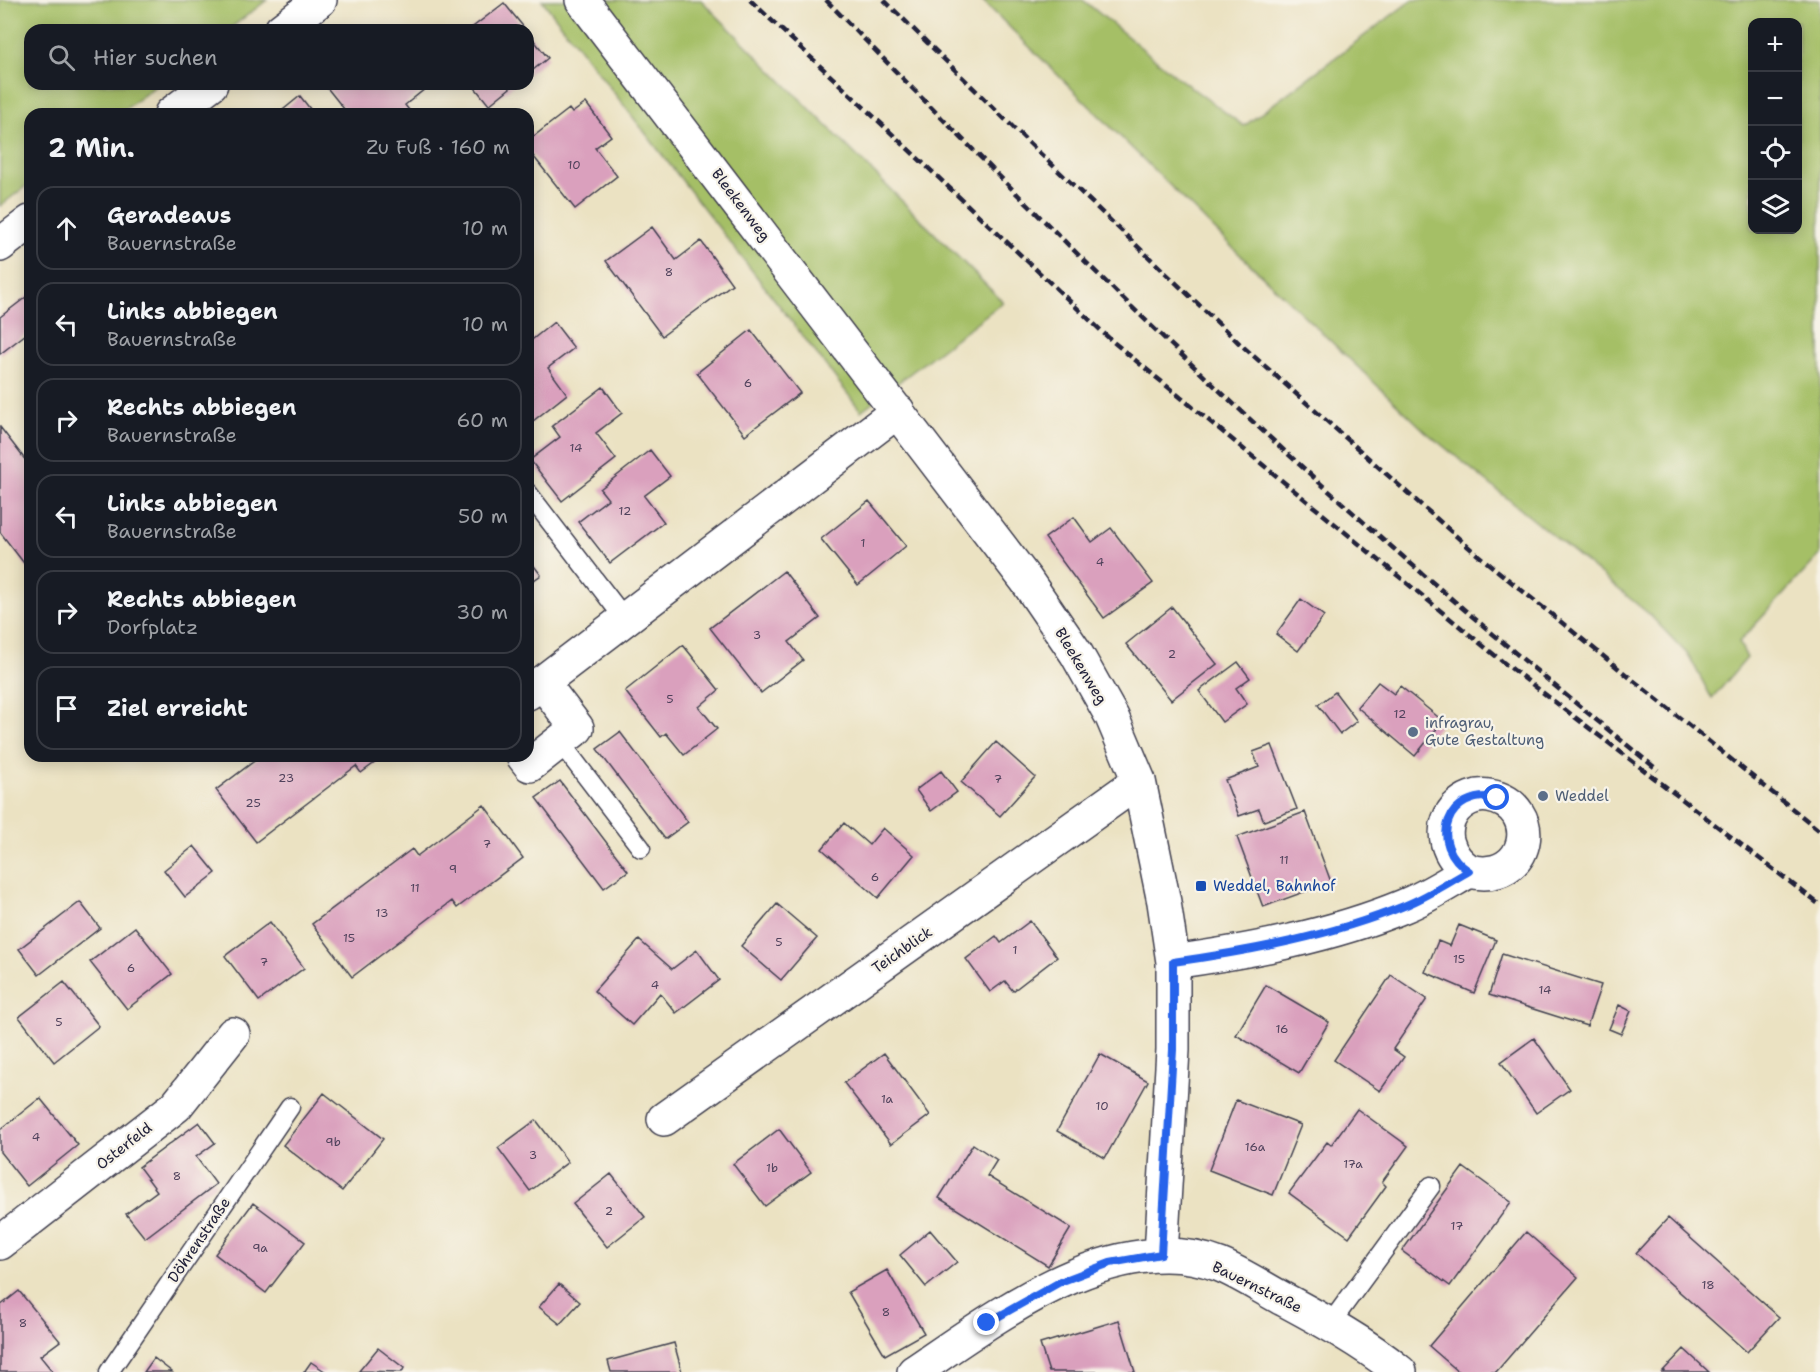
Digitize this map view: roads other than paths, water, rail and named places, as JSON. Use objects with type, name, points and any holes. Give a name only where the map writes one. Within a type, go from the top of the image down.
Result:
[{"type":"street","points":[[289,24],[320,0]]},
{"type":"street","name":"Bleekenweg","points":[[582,0],[1026,580],[1076,653],[1112,717],[1139,781],[1164,902],[1173,962]]},
{"type":"street","points":[[179,108],[203,90]]},
{"type":"street","points":[[0,245],[24,227]]},
{"type":"street","points":[[534,762],[577,728],[535,687],[898,411]]},
{"type":"street","name":"Teichblick","points":[[664,1119],[1139,781]]},
{"type":"street","points":[[914,1372],[1017,1305],[1060,1282],[1110,1263],[1161,1254],[1173,1050],[1173,962],[1239,953],[1319,934],[1405,906],[1469,871]]},
{"type":"street","name":"Osterfeld","points":[[0,1243],[176,1106],[233,1034]]},
{"type":"street","name":"Bauernstraße","points":[[1161,1254],[1220,1265],[1330,1324],[1400,1372]]},
{"type":"lane","points":[[534,501],[624,618]]},
{"type":"lane","points":[[560,742],[641,848]]},
{"type":"lane","name":"Döhrenstraße","points":[[109,1372],[290,1107]]},
{"type":"lane","points":[[1330,1324],[1431,1186]]},
{"type":"railway","points":[[750,0],[1112,341],[1503,662],[1820,905]]},
{"type":"railway","points":[[826,0],[1049,226],[1242,412],[1417,569],[1658,770]]},
{"type":"railway","points":[[884,0],[1025,139],[1239,343],[1473,551],[1820,831]]},
{"type":"place","name":"infragrau, Gute Gestaltung","points":[[1413,732]]},
{"type":"place","name":"Weddel","points":[[1543,796]]},
{"type":"place","name":"Weddel, Bahnhof","points":[[1201,886]]}]
